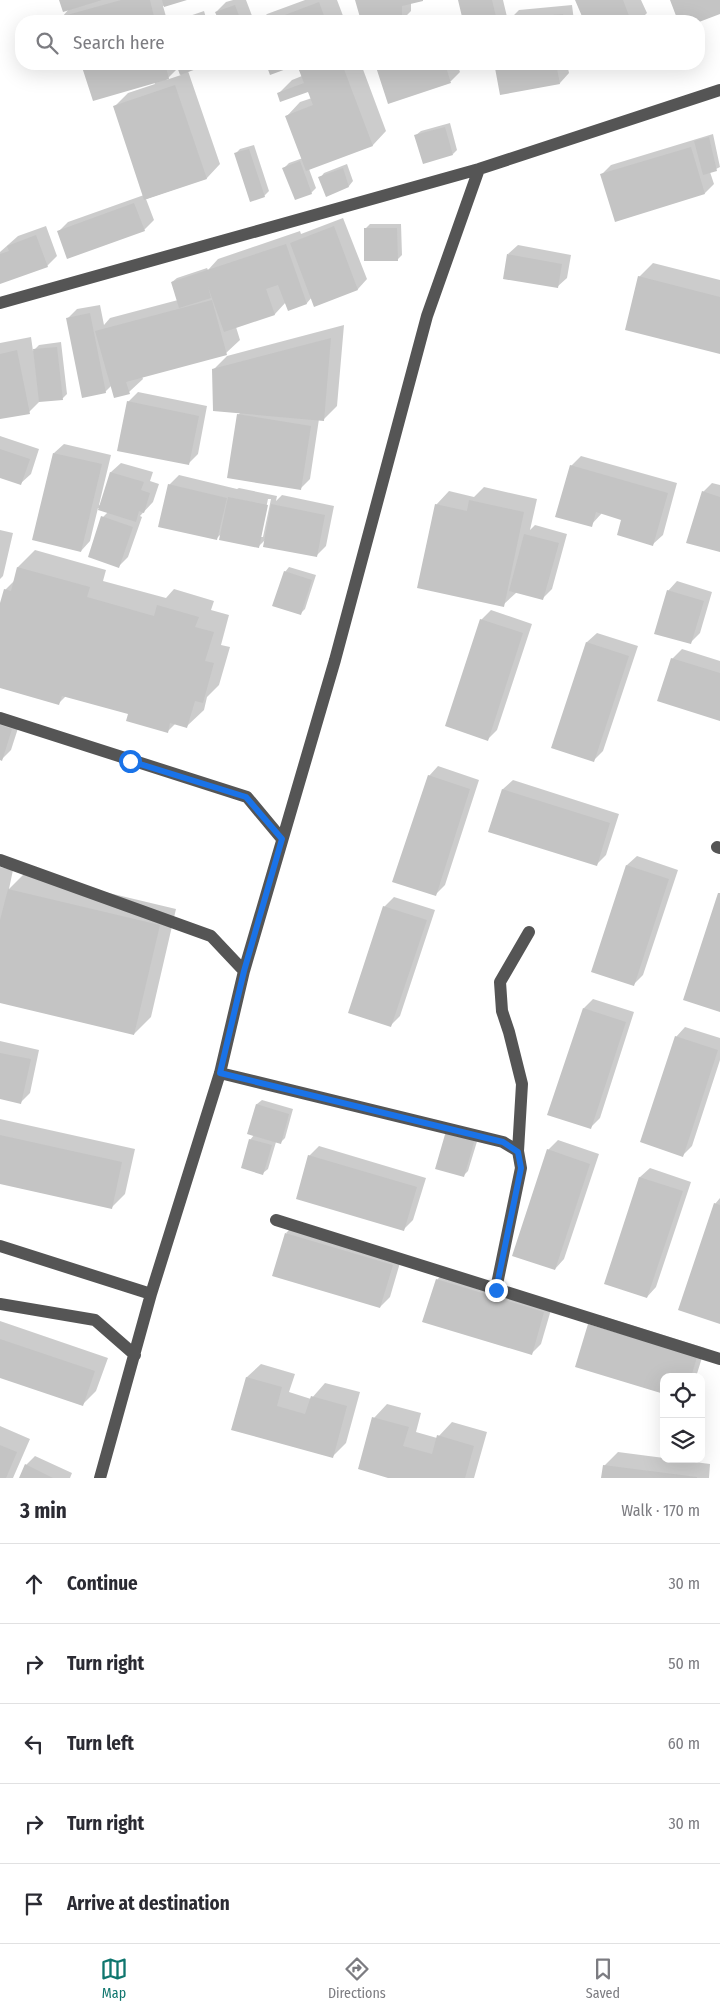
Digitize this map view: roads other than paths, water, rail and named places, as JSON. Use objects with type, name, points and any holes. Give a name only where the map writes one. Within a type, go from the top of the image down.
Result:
[{"type":"street","points":[[0,303],[479,169],[720,90]]},
{"type":"street","points":[[100,1478],[151,1294],[220,1073],[244,971],[336,660],[427,316],[479,169]]},
{"type":"street","points":[[0,718],[246,797],[282,839]]},
{"type":"street","points":[[0,860],[211,936],[244,971]]},
{"type":"street","points":[[496,1290],[521,1168],[518,1152],[522,1084],[502,1011],[500,982],[529,932]]},
{"type":"street","points":[[220,1073],[503,1142],[518,1152]]},
{"type":"street","points":[[276,1220],[720,1359]]},
{"type":"street","points":[[0,1246],[151,1294]]},
{"type":"street","points":[[0,1304],[95,1320],[135,1355]]}]
